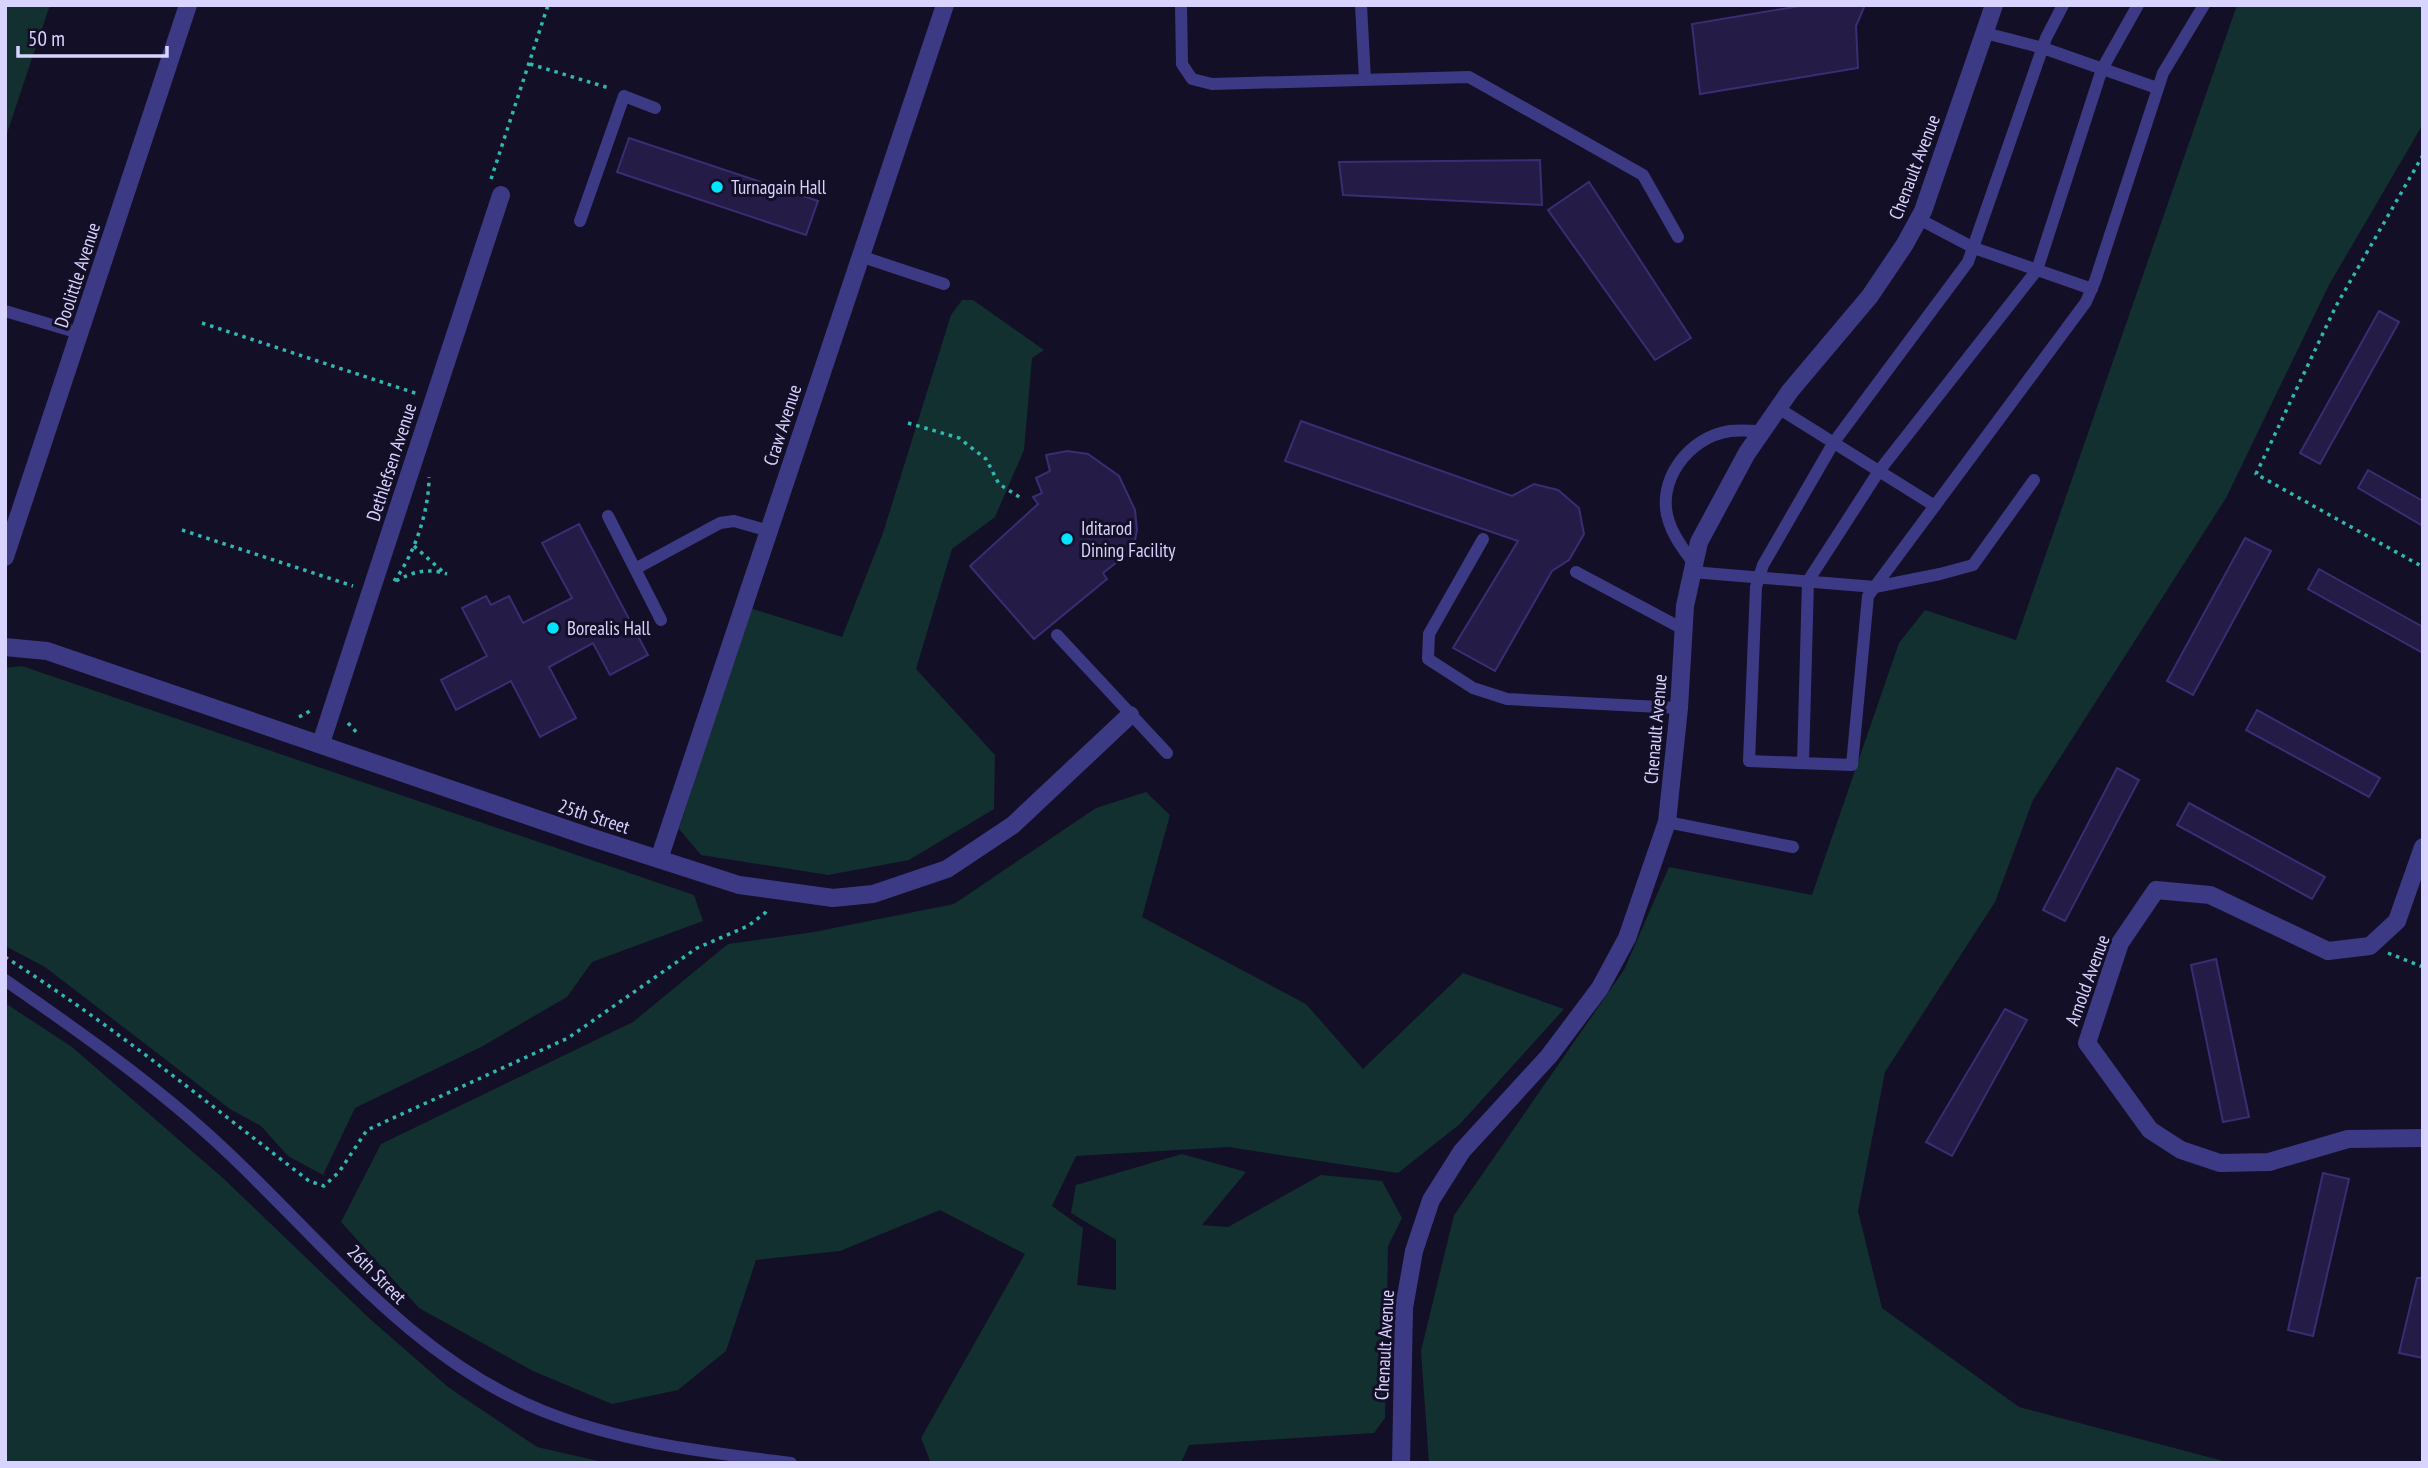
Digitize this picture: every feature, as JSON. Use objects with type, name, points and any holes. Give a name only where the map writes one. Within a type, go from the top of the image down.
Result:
[{"type":"street","name":"Doolittle Avenue","points":[[5,557],[188,5]]},
{"type":"street","name":"Craw Avenue","points":[[659,859],[945,5]]},
{"type":"street","name":"Chenault Avenue","points":[[1401,1463],[1404,1308],[1414,1251],[1432,1200],[1462,1151],[1549,1056],[1600,988],[1627,938],[1667,822],[1679,708],[1683,629],[1699,542],[1762,431],[1870,296],[1919,219],[1994,5]]},
{"type":"street","name":"Dethlefsen Avenue","points":[[321,743],[501,195]]},
{"type":"street","name":"25th Street","points":[[5,647],[47,651],[738,885],[833,898],[873,894],[947,869],[1013,825],[1129,715]]},
{"type":"street","points":[[2370,946],[2397,921],[2423,847]]},
{"type":"street","name":"Arnold Avenue","points":[[2370,946],[2328,951],[2210,895],[2156,890],[2120,943],[2087,1043],[2150,1130],[2181,1150],[2220,1163],[2269,1162],[2348,1139],[2423,1138]]},
{"type":"lane","points":[[1181,5],[1182,64],[1192,79],[1212,84],[1469,77],[1643,175],[1678,237]]},
{"type":"lane","points":[[1362,5],[1365,80]]},
{"type":"lane","points":[[2063,5],[2043,48],[1968,262],[1834,442],[1763,565],[1756,587],[1749,761],[1852,765],[1868,596],[2086,302],[2163,74],[2204,5]]},
{"type":"lane","points":[[1803,763],[1808,581],[1879,471],[2037,270],[2102,69],[2138,5]]},
{"type":"lane","points":[[1985,33],[2043,48],[2158,88]]},
{"type":"lane","points":[[580,221],[624,96],[655,108]]},
{"type":"lane","points":[[1919,219],[1974,248],[2092,289]]},
{"type":"lane","points":[[860,256],[944,284]]},
{"type":"lane","points":[[5,310],[79,333]]},
{"type":"lane","points":[[1778,408],[1935,506]]},
{"type":"lane","points":[[1762,431],[1728,431],[1699,444],[1681,459],[1666,486],[1668,520],[1693,568],[1875,587],[1973,565],[2034,480]]},
{"type":"lane","points":[[608,516],[661,620]]},
{"type":"lane","points":[[635,569],[720,523],[734,521],[769,531]]},
{"type":"lane","points":[[1483,539],[1429,634],[1428,659],[1473,688],[1507,699],[1679,708]]},
{"type":"lane","points":[[1576,572],[1683,629]]},
{"type":"lane","points":[[1057,635],[1167,753]]},
{"type":"lane","points":[[1667,822],[1793,847]]},
{"type":"lane","name":"26th Street","points":[[5,980],[76,1030],[220,1145],[399,1322],[462,1367],[541,1410],[602,1432],[676,1448],[791,1463]]},
{"type":"path","points":[[529,63],[613,89],[624,96]]},
{"type":"path","points":[[2423,155],[2336,306],[2256,474],[2423,567]]},
{"type":"path","points":[[202,323],[420,394]]},
{"type":"path","points":[[908,423],[959,438],[986,459],[999,484],[1021,498]]},
{"type":"path","points":[[182,530],[355,587]]},
{"type":"path","points":[[393,583],[419,571],[447,574],[413,545]]},
{"type":"path","points":[[5,957],[73,1000],[150,1056],[309,1181],[324,1186],[339,1172],[367,1130],[568,1038],[697,948],[748,926],[765,913],[775,892]]},
{"type":"path","points":[[2370,946],[2423,967]]},
{"type":"green space","points":[[5,5],[50,5],[5,139]]},
{"type":"green space","points":[[2237,5],[2423,5],[2423,124],[2329,285],[2226,498],[2033,800],[1995,902],[1885,1072],[1858,1211],[1882,1308],[2019,1407],[2231,1463],[1429,1463],[1421,1351],[1454,1215],[1624,970],[1669,867],[1812,895],[1899,643],[1925,610],[2016,640]]},
{"type":"green space","points":[[962,300],[973,300],[1044,350],[1032,358],[1024,450],[995,517],[952,549],[916,669],[995,755],[994,809],[909,860],[828,875],[701,855],[679,829],[750,608],[842,637],[883,533],[951,315]]},
{"type":"green space","points":[[22,666],[694,895],[703,921],[592,962],[567,997],[481,1047],[355,1108],[323,1175],[288,1156],[261,1126],[230,1109],[45,967],[5,946],[5,668]]},
{"type":"green space","points":[[1146,792],[1170,815],[1142,917],[1306,1004],[1363,1069],[1463,973],[1564,1009],[1460,1124],[1398,1173],[1228,1147],[1076,1156],[1052,1206],[1083,1228],[1077,1285],[1116,1290],[1116,1240],[1071,1213],[1076,1185],[1182,1154],[1246,1172],[1202,1225],[1228,1227],[1321,1175],[1382,1181],[1402,1218],[1388,1246],[1385,1418],[1374,1433],[1189,1445],[1181,1463],[931,1463],[921,1438],[1025,1254],[940,1210],[840,1251],[756,1260],[726,1351],[678,1390],[612,1404],[533,1371],[419,1308],[341,1222],[381,1144],[633,1022],[728,944],[814,932],[954,904],[1096,808]]},
{"type":"green space","points":[[5,1003],[72,1047],[224,1179],[370,1319],[448,1387],[537,1447],[607,1463],[9,1463],[5,1457]]},
{"type":"building","points":[[1806,5],[1865,5],[1856,26],[1858,68],[1700,94],[1692,24]]},
{"type":"building","name":"Turnagain Hall","points":[[629,138],[818,201],[806,235],[617,172]]},
{"type":"building","points":[[1540,160],[1542,205],[1343,195],[1339,162]]},
{"type":"building","points":[[1589,182],[1691,338],[1655,360],[1548,210]]},
{"type":"building","points":[[2379,311],[2399,322],[2320,464],[2300,453]]},
{"type":"building","points":[[1301,421],[1512,496],[1534,484],[1558,490],[1579,508],[1584,534],[1569,560],[1552,571],[1495,671],[1453,648],[1518,541],[1285,461]]},
{"type":"building","name":"Iditarod Dining Facility","points":[[1067,451],[1088,454],[1119,476],[1135,510],[1137,530],[1132,557],[1126,555],[1103,573],[1107,579],[1034,639],[970,566],[1038,504],[1033,497],[1042,493],[1036,478],[1050,471],[1046,455]]},
{"type":"building","points":[[2368,470],[2423,501],[2423,526],[2358,488]]},
{"type":"building","name":"Borealis Hall","points":[[579,524],[648,655],[610,675],[593,643],[549,667],[576,718],[540,737],[511,681],[456,710],[441,680],[487,656],[462,608],[486,596],[491,605],[509,596],[523,623],[572,598],[542,543]]},
{"type":"building","points":[[2245,538],[2271,551],[2193,695],[2167,681]]},
{"type":"building","points":[[2319,569],[2423,627],[2423,653],[2308,589]]},
{"type":"building","points":[[2257,710],[2380,778],[2369,797],[2246,730]]},
{"type":"building","points":[[2117,768],[2139,780],[2065,921],[2043,910]]},
{"type":"building","points":[[2189,803],[2325,877],[2312,899],[2177,825]]},
{"type":"building","points":[[2216,959],[2249,1117],[2223,1122],[2191,965]]},
{"type":"building","points":[[2005,1009],[2027,1020],[1952,1156],[1926,1142]]},
{"type":"building","points":[[2323,1173],[2349,1179],[2313,1336],[2288,1330]]},
{"type":"building","points":[[2417,1278],[2423,1278],[2423,1358],[2399,1353]]},
{"type":"place","name":"Turnagain Hall","points":[[717,187]]},
{"type":"place","name":"Iditarod Dining Facility","points":[[1067,539]]},
{"type":"place","name":"Borealis Hall","points":[[553,628]]}]
